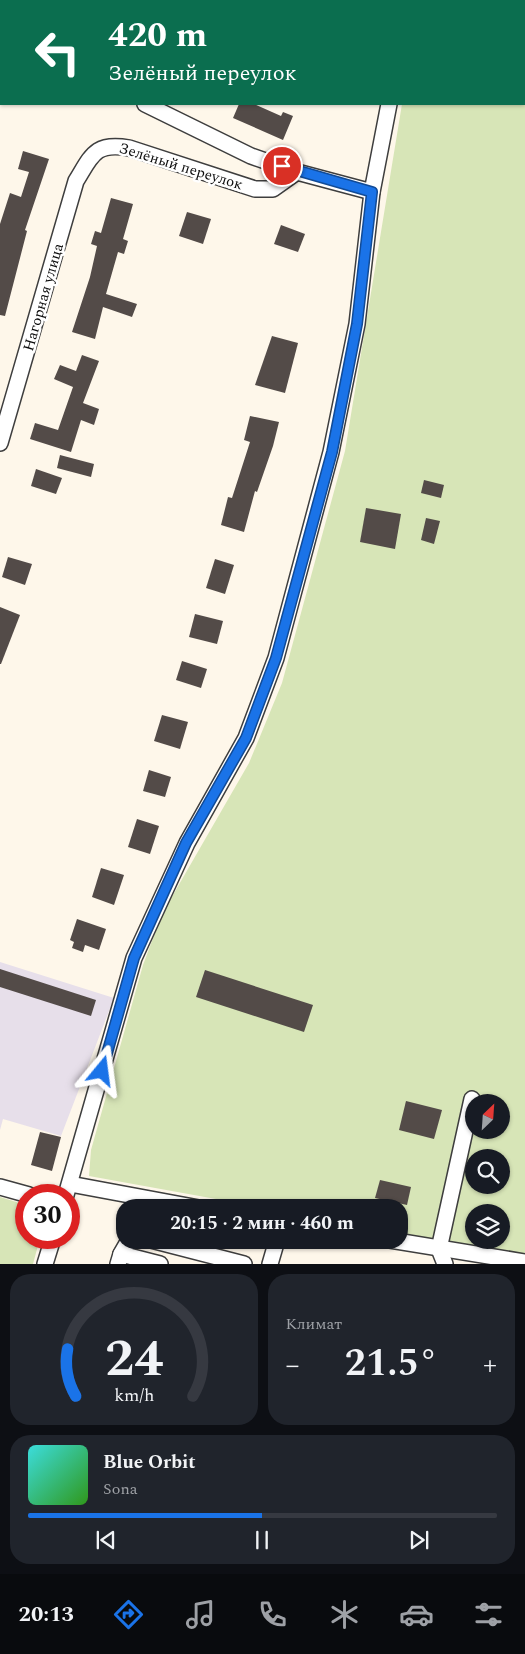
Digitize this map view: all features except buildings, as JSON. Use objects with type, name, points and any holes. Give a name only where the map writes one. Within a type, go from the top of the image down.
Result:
[{"type":"street","name":"Зелёный переулок","points":[[147,105],[251,156],[297,172],[372,192]]},
{"type":"street","points":[[167,105],[200,132]]},
{"type":"street","points":[[69,1184],[134,958],[186,843],[246,738],[276,658],[332,452],[357,324],[372,192],[389,105]]},
{"type":"street","name":"Зелёный переулок","points":[[92,155],[109,145],[129,148],[255,188],[273,188],[297,172]]},
{"type":"street","name":"Нагорная улица","points":[[0,442],[76,181],[92,155]]},
{"type":"street","points":[[445,1264],[439,1249],[465,1131]]},
{"type":"street","points":[[0,1187],[15,1191]]},
{"type":"street","points":[[80,1191],[122,1199]]},
{"type":"street","points":[[408,1243],[525,1262]]},
{"type":"street","points":[[45,1264],[50,1249]]},
{"type":"street","points":[[186,1249],[244,1264]]},
{"type":"street","points":[[270,1264],[274,1249]]},
{"type":"street","points":[[120,1259],[160,1264]]},
{"type":"shaded area","points":[[0,962],[114,998],[61,1136],[3,1119],[0,1130]]},
{"type":"green space","points":[[402,105],[525,105],[525,1256],[487,1249],[510,1249],[510,1204],[465,1204],[465,1245],[408,1234],[408,1199],[216,1199],[89,1176],[91,1150],[143,965],[162,914],[249,763],[282,683],[345,451]]},
{"type":"green space","points":[[0,1197],[15,1202],[15,1249],[37,1249],[33,1264],[0,1264]]},
{"type":"route","points":[[102,1071],[134,958],[186,843],[246,738],[276,658],[332,452],[354,342],[372,192],[297,172],[282,166]]}]
